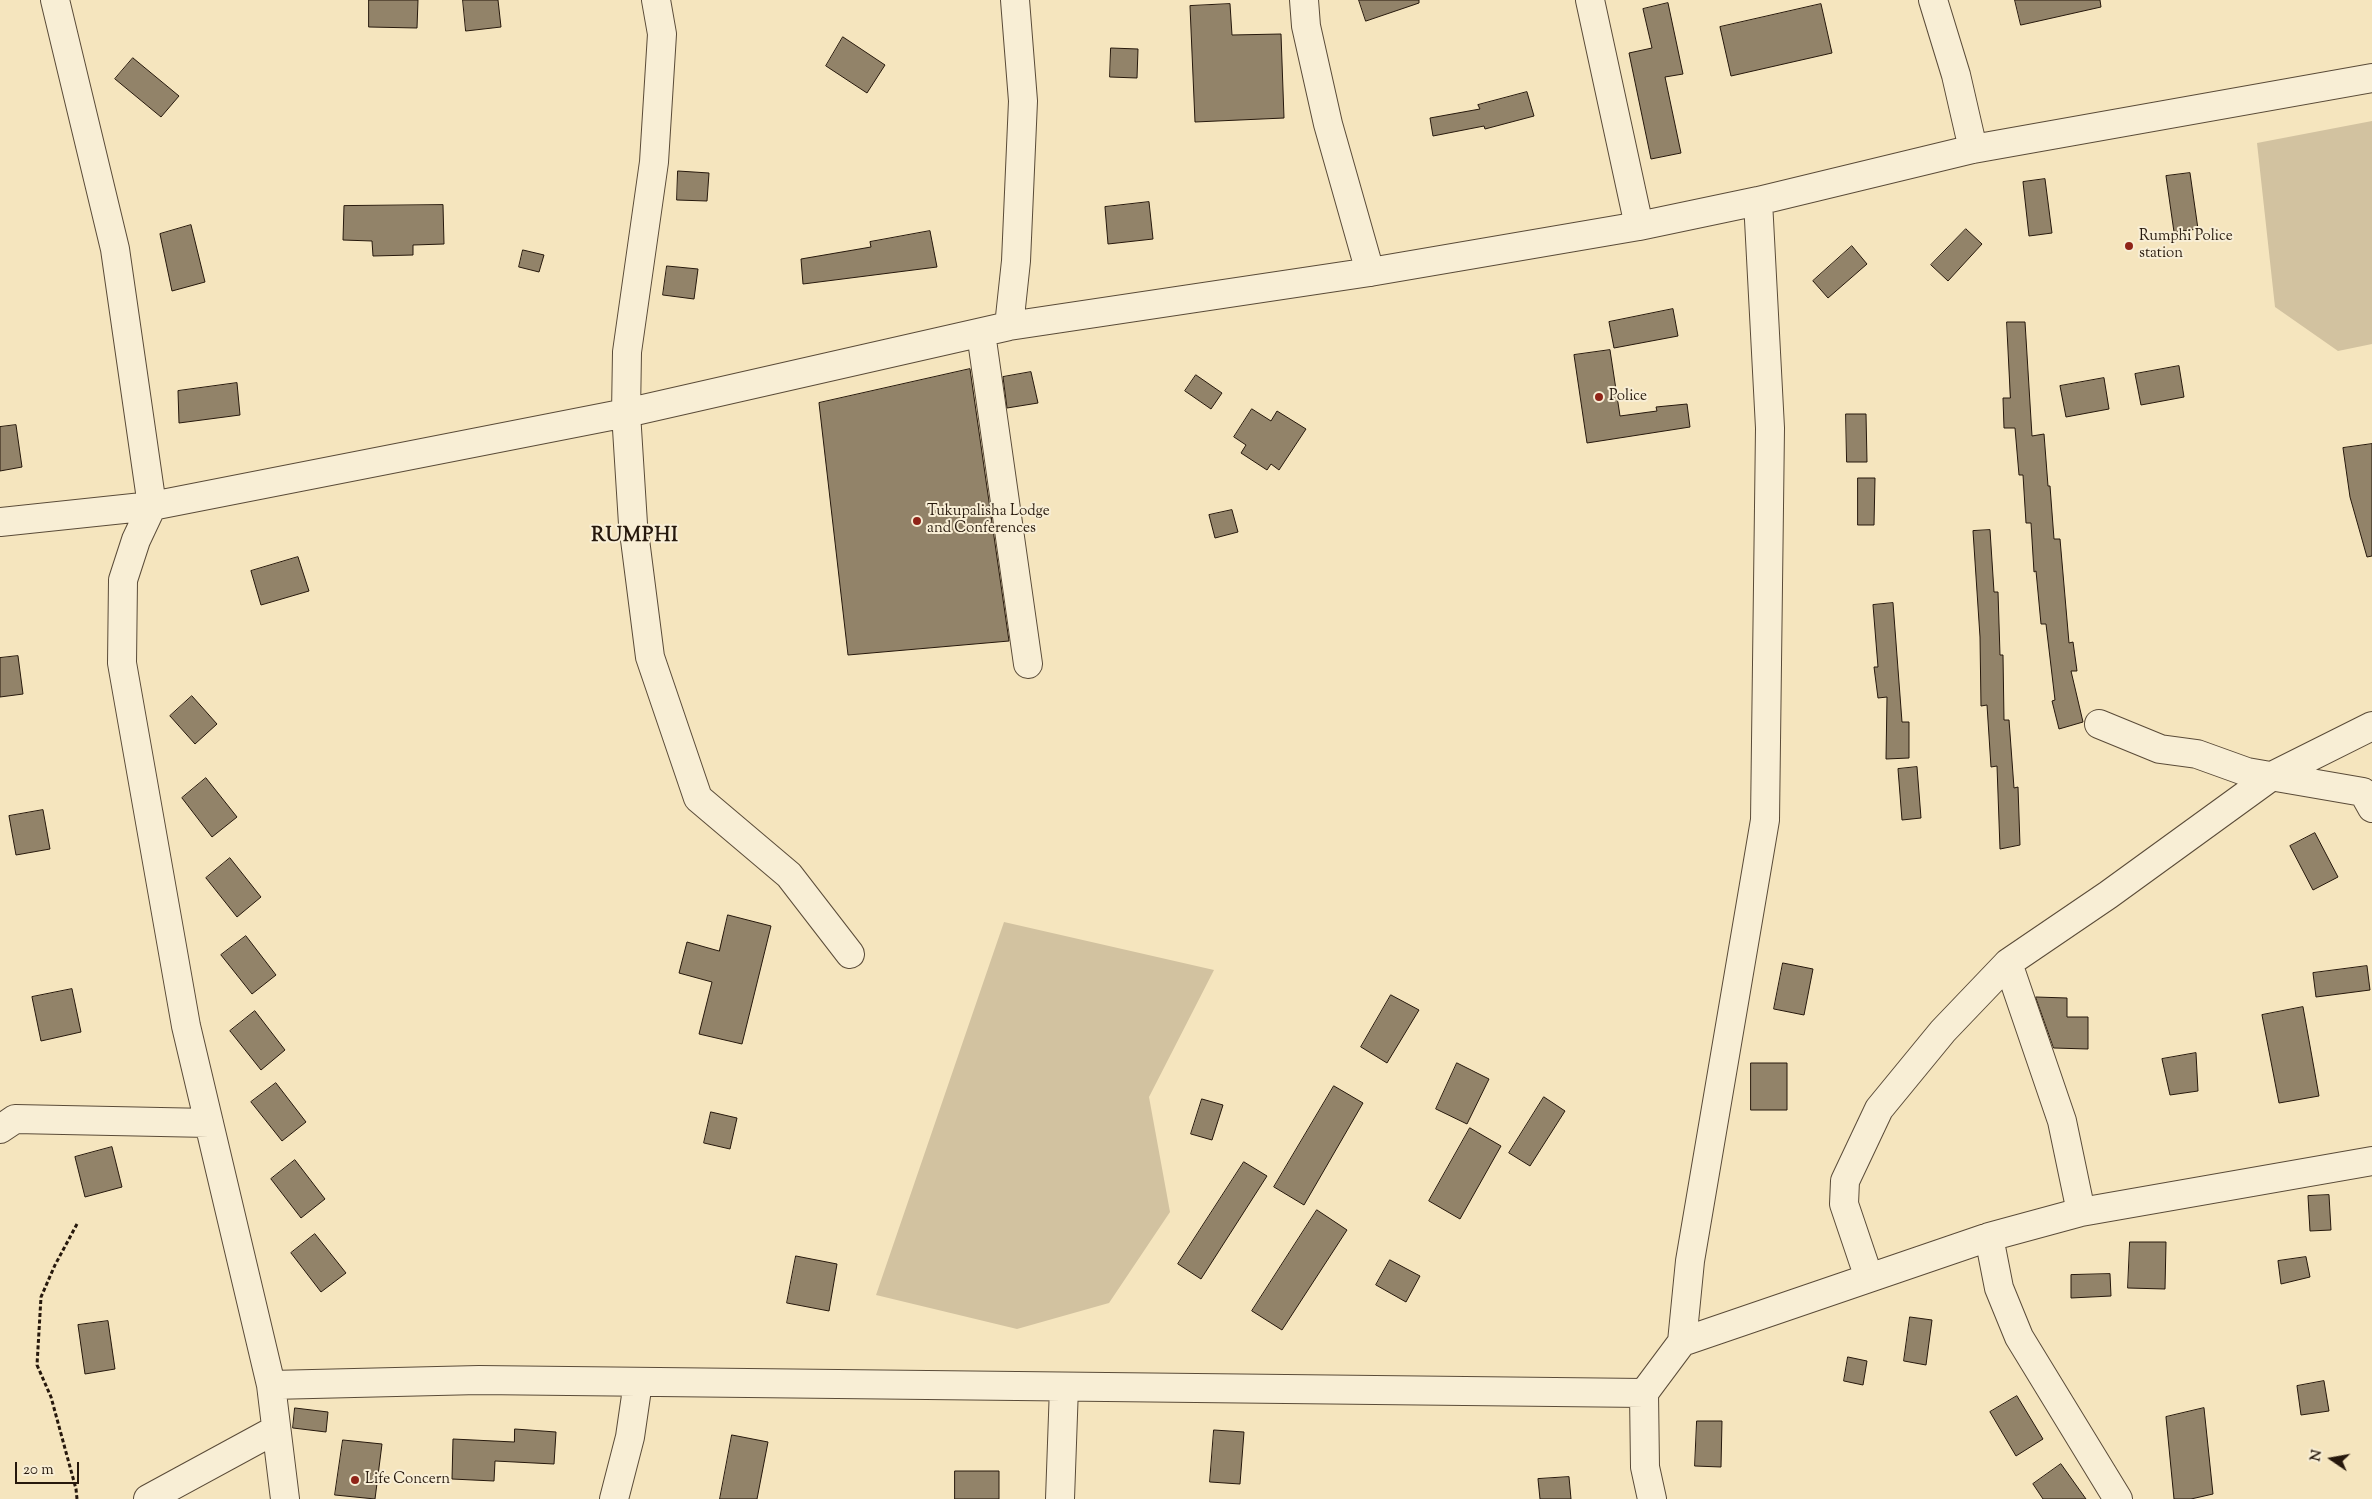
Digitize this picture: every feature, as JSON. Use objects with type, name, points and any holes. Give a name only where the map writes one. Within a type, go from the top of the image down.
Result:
[{"type":"street","points":[[55,0],[115,249],[152,506],[136,540],[124,580],[122,663],[186,1026],[271,1385],[275,1430],[285,1499]]},
{"type":"street","points":[[656,0],[662,34],[654,162],[627,352],[626,413],[632,524],[650,657],[698,798],[789,874],[850,954]]},
{"type":"street","points":[[1009,326],[1016,261],[1023,101],[1015,0]]},
{"type":"street","points":[[1304,0],[1306,26],[1328,124],[1370,272]]},
{"type":"street","points":[[1590,0],[1639,226]]},
{"type":"street","points":[[1933,0],[1956,75],[1973,149]]},
{"type":"street","points":[[0,522],[152,506],[626,413],[1009,326],[1370,272],[1639,226],[1758,201],[1973,149],[2372,78]]},
{"type":"street","points":[[1652,1499],[1645,1467],[1644,1394],[1682,1342],[1690,1261],[1765,820],[1770,428],[1758,201]]},
{"type":"street","points":[[981,333],[1028,664]]},
{"type":"street","points":[[2099,724],[2160,749],[2198,754],[2247,772],[2369,791]]},
{"type":"street","points":[[1869,1278],[1844,1204],[1845,1182],[1880,1109],[1943,1031],[2008,963],[2108,895],[2272,776],[2372,726]]},
{"type":"street","points":[[2008,963],[2062,1121],[2081,1212]]},
{"type":"street","points":[[0,1129],[15,1119],[209,1123]]},
{"type":"street","points":[[1682,1342],[1989,1237],[2081,1212],[2372,1161]]},
{"type":"street","points":[[1989,1237],[1999,1288],[2019,1337],[2118,1499]]},
{"type":"street","points":[[271,1385],[479,1380],[1644,1394]]},
{"type":"street","points":[[614,1499],[630,1437],[638,1382]]},
{"type":"street","points":[[1060,1499],[1064,1387]]},
{"type":"street","points":[[148,1499],[275,1430]]},
{"type":"path","points":[[77,1224],[55,1265],[41,1297],[38,1365],[51,1397],[76,1489],[77,1499]]},
{"type":"shaded area","points":[[2372,121],[2372,344],[2338,351],[2275,307],[2257,143]]},
{"type":"shaded area","points":[[1004,922],[1214,970],[1149,1097],[1170,1212],[1109,1303],[1017,1329],[876,1295]]},
{"type":"building","points":[[369,0],[418,0],[417,28],[369,27]]},
{"type":"building","points":[[463,0],[498,0],[501,27],[466,31]]},
{"type":"building","points":[[1359,0],[1419,0],[1419,3],[1366,21]]},
{"type":"building","points":[[2015,0],[2100,0],[2101,7],[2021,25]]},
{"type":"building","points":[[1668,3],[1683,74],[1665,77],[1681,153],[1651,159],[1629,53],[1652,48],[1643,9]]},
{"type":"building","points":[[1230,4],[1232,35],[1281,34],[1284,118],[1195,122],[1190,6]]},
{"type":"building","points":[[1821,4],[1832,53],[1731,76],[1720,27]]},
{"type":"building","points":[[843,37],[885,65],[867,93],[826,66]]},
{"type":"building","points":[[1111,48],[1138,49],[1137,78],[1110,77]]},
{"type":"building","points":[[133,58],[179,96],[161,117],[115,79]]},
{"type":"building","points":[[1527,92],[1534,116],[1485,129],[1484,126],[1433,136],[1430,118],[1480,109],[1478,105]]},
{"type":"building","points":[[678,171],[709,173],[707,201],[677,200]]},
{"type":"building","points":[[2190,173],[2198,229],[2174,232],[2166,176]]},
{"type":"building","points":[[2045,179],[2052,233],[2029,236],[2023,182]]},
{"type":"building","points":[[1149,202],[1153,239],[1108,244],[1105,207]]},
{"type":"building","points":[[443,205],[444,244],[413,245],[413,255],[373,256],[372,241],[343,240],[344,206]]},
{"type":"building","points":[[191,225],[205,282],[172,291],[160,234]]},
{"type":"building","points":[[1966,229],[1982,244],[1948,281],[1931,265]]},
{"type":"building","points":[[930,231],[937,267],[803,284],[801,259],[871,247],[870,242]]},
{"type":"building","points":[[1852,246],[1867,264],[1828,298],[1813,281]]},
{"type":"building","points":[[523,250],[544,255],[539,272],[519,267]]},
{"type":"building","points":[[667,266],[698,269],[694,299],[663,295]]},
{"type":"building","name":"Police","points":[[1673,309],[1678,336],[1614,348],[1609,322]]},
{"type":"building","points":[[2007,322],[2025,322],[2032,436],[2044,434],[2054,539],[2060,539],[2069,643],[2073,642],[2077,671],[2071,671],[2083,722],[2059,729],[2052,701],[2055,700],[2046,624],[2041,624],[2036,571],[2034,572],[2031,523],[2026,523],[2023,475],[2019,475],[2015,428],[2004,428],[2003,398],[2010,398]]},
{"type":"building","name":"Police","points":[[1610,350],[1620,416],[1657,411],[1656,407],[1687,404],[1690,427],[1587,443],[1574,355]]},
{"type":"building","points":[[2179,366],[2184,397],[2141,405],[2135,374]]},
{"type":"building","name":"Tukupalisha Lodge and Conferences","points":[[970,369],[1009,641],[848,655],[819,403]]},
{"type":"building","points":[[1031,372],[1038,403],[1007,408],[1003,377]]},
{"type":"building","points":[[1196,375],[1222,393],[1211,409],[1185,391]]},
{"type":"building","points":[[2104,378],[2109,409],[2066,417],[2060,386]]},
{"type":"building","points":[[237,383],[240,415],[179,423],[178,391]]},
{"type":"building","points":[[1252,409],[1271,421],[1277,411],[1306,429],[1279,470],[1271,464],[1267,470],[1241,453],[1246,445],[1234,437]]},
{"type":"building","points":[[1846,414],[1866,414],[1867,462],[1847,462]]},
{"type":"building","points":[[16,425],[22,467],[0,471],[0,427]]},
{"type":"building","points":[[2372,444],[2372,556],[2367,557],[2350,497],[2343,448]]},
{"type":"building","points":[[1858,478],[1875,478],[1874,525],[1858,525]]},
{"type":"building","points":[[1232,510],[1238,532],[1215,538],[1209,515]]},
{"type":"building","points":[[1990,530],[1994,592],[1998,592],[2000,655],[2003,655],[2004,720],[2009,720],[2014,788],[2018,787],[2020,845],[2000,849],[1997,766],[1991,767],[1987,705],[1981,706],[1980,637],[1973,531]]},
{"type":"building","points":[[298,557],[309,591],[261,605],[251,571]]},
{"type":"building","points":[[1893,603],[1902,722],[1909,722],[1909,758],[1886,759],[1887,697],[1878,698],[1874,667],[1878,667],[1873,605]]},
{"type":"building","points":[[18,656],[23,694],[0,697],[0,658]]},
{"type":"building","points":[[192,696],[217,724],[195,744],[170,716]]},
{"type":"building","points":[[1917,767],[1921,818],[1902,820],[1898,769]]},
{"type":"building","points":[[206,778],[237,817],[212,837],[182,798]]},
{"type":"building","points":[[43,810],[50,849],[16,855],[9,816]]},
{"type":"building","points":[[2315,833],[2338,877],[2313,890],[2290,846]]},
{"type":"building","points":[[230,858],[261,897],[237,917],[206,878]]},
{"type":"building","points":[[728,915],[771,926],[742,1044],[699,1034],[712,982],[679,973],[687,942],[719,951]]},
{"type":"building","points":[[246,936],[276,975],[252,994],[221,955]]},
{"type":"building","points":[[1783,963],[1813,969],[1804,1015],[1774,1009]]},
{"type":"building","points":[[2367,966],[2370,990],[2316,997],[2313,973]]},
{"type":"building","points":[[72,989],[81,1032],[41,1041],[32,997]]},
{"type":"building","points":[[1391,995],[1419,1010],[1387,1063],[1361,1047]]},
{"type":"building","points":[[2036,997],[2067,998],[2067,1017],[2088,1017],[2088,1049],[2054,1048]]},
{"type":"building","points":[[2303,1007],[2319,1096],[2279,1103],[2262,1015]]},
{"type":"building","points":[[255,1011],[285,1050],[261,1070],[230,1031]]},
{"type":"building","points":[[2196,1053],[2198,1091],[2170,1095],[2162,1059]]},
{"type":"building","points":[[1457,1063],[1489,1079],[1467,1124],[1436,1109]]},
{"type":"building","points":[[1751,1063],[1787,1063],[1787,1110],[1751,1110]]},
{"type":"building","points":[[276,1083],[306,1122],[282,1141],[251,1102]]},
{"type":"building","points":[[1334,1086],[1363,1103],[1304,1205],[1274,1187]]},
{"type":"building","points":[[1544,1097],[1565,1111],[1530,1166],[1509,1153]]},
{"type":"building","points":[[1202,1099],[1223,1105],[1212,1140],[1191,1134]]},
{"type":"building","points":[[711,1112],[737,1118],[730,1149],[704,1143]]},
{"type":"building","points":[[1470,1128],[1501,1146],[1460,1219],[1429,1201]]},
{"type":"building","points":[[112,1147],[122,1187],[85,1197],[75,1157]]},
{"type":"building","points":[[295,1160],[325,1199],[301,1218],[271,1179]]},
{"type":"building","points":[[1244,1162],[1267,1176],[1201,1279],[1178,1264]]},
{"type":"building","points":[[2329,1195],[2331,1230],[2310,1231],[2308,1196]]},
{"type":"building","points":[[1317,1210],[1347,1230],[1282,1330],[1252,1311]]},
{"type":"building","points":[[315,1234],[346,1273],[321,1292],[291,1253]]},
{"type":"building","points":[[2130,1242],[2166,1242],[2165,1289],[2128,1288]]},
{"type":"building","points":[[796,1256],[837,1264],[829,1311],[787,1303]]},
{"type":"building","points":[[2306,1257],[2310,1277],[2281,1284],[2278,1261]]},
{"type":"building","points":[[1390,1260],[1420,1276],[1406,1302],[1376,1285]]},
{"type":"building","points":[[2110,1274],[2111,1296],[2071,1298],[2071,1275]]},
{"type":"building","points":[[1910,1317],[1932,1320],[1926,1365],[1904,1361]]},
{"type":"building","points":[[108,1321],[115,1369],[85,1374],[78,1325]]},
{"type":"building","points":[[1848,1357],[1867,1361],[1863,1385],[1844,1381]]},
{"type":"building","points":[[2324,1381],[2329,1411],[2301,1415],[2297,1386]]},
{"type":"building","points":[[2017,1396],[2043,1439],[2016,1456],[1990,1412]]},
{"type":"building","points":[[295,1408],[328,1412],[326,1432],[293,1428]]},
{"type":"building","points":[[2204,1408],[2213,1494],[2191,1499],[2174,1499],[2166,1417]]},
{"type":"building","points":[[1697,1421],[1722,1421],[1721,1467],[1695,1466]]},
{"type":"building","points":[[515,1429],[556,1432],[554,1464],[495,1461],[494,1481],[452,1479],[453,1439],[514,1442]]},
{"type":"building","points":[[1214,1430],[1244,1432],[1240,1484],[1210,1482]]},
{"type":"building","points":[[732,1435],[768,1442],[757,1499],[720,1499]]},
{"type":"building","points":[[343,1440],[382,1444],[375,1499],[335,1495]]},
{"type":"building","points":[[2061,1464],[2086,1499],[2043,1499],[2033,1484]]},
{"type":"building","points":[[955,1471],[999,1471],[999,1499],[955,1499]]},
{"type":"building","points":[[1569,1477],[1571,1499],[1540,1499],[1538,1479]]},
{"type":"place","name":"Rumphi Police station","points":[[2129,246]]},
{"type":"place","name":"Police","points":[[1599,397]]},
{"type":"place","name":"Tukupalisha Lodge and Conferences","points":[[917,521]]},
{"type":"place","name":"Life Concern","points":[[355,1480]]},
{"type":"district","name":"RUMPHI","points":[[635,538]]}]
